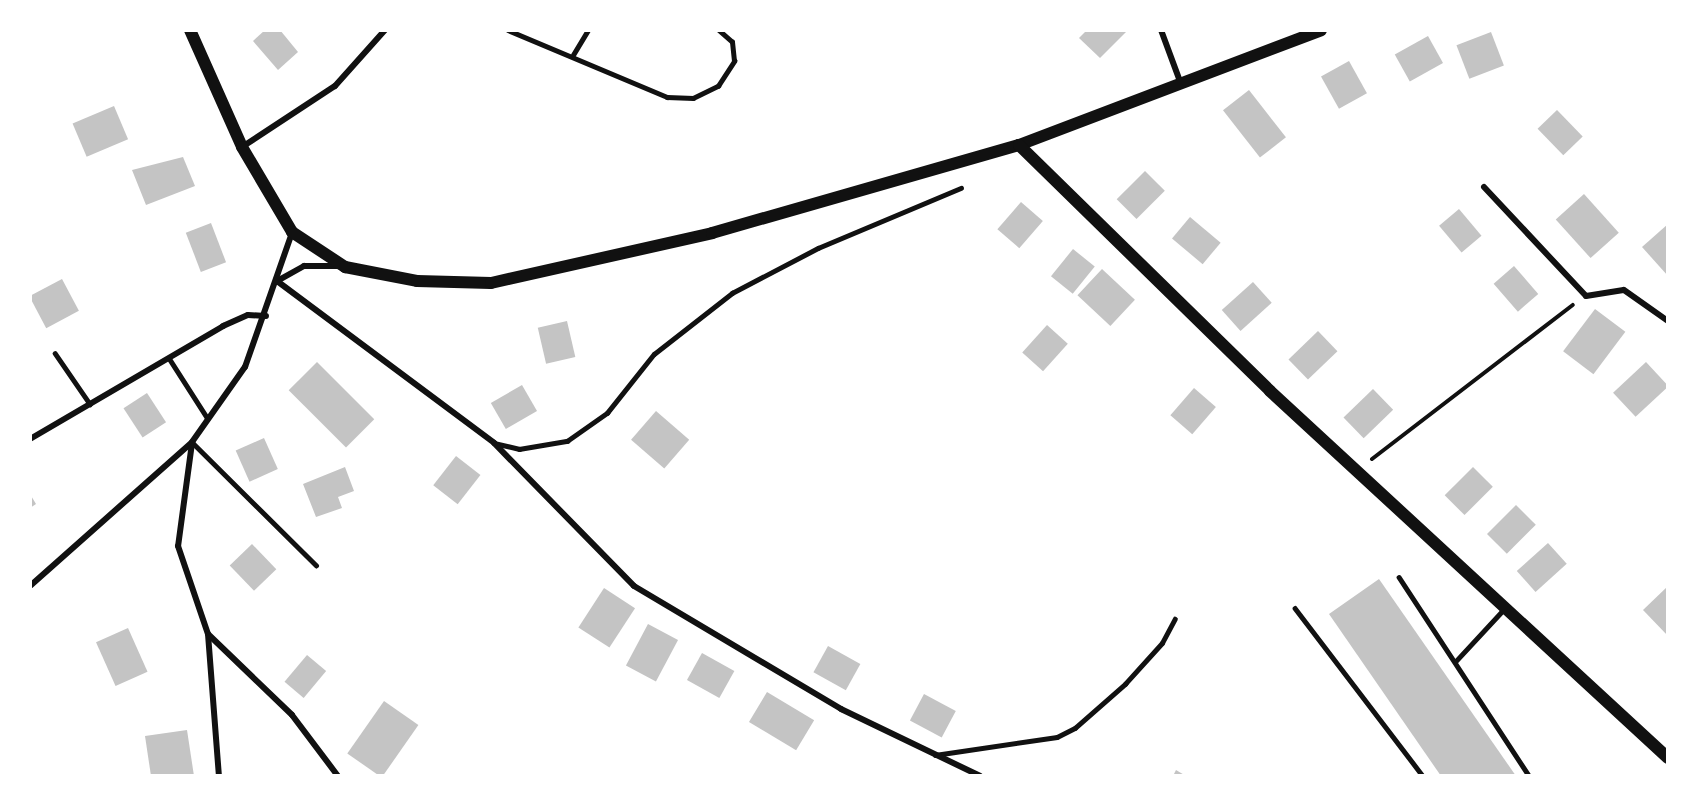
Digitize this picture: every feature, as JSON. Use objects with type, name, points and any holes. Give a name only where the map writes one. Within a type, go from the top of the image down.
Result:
[{"type":"main road","points":[[190,30],[242,147],[292,232],[345,267],[417,282],[491,283],[712,233],[1019,145],[1321,30]]},
{"type":"main road","points":[[1019,145],[1358,472],[1668,758]]},
{"type":"street","points":[[242,147],[335,86],[386,30]]},
{"type":"street","points":[[1161,30],[1181,84]]},
{"type":"street","points":[[1484,187],[1586,296],[1624,290],[1661,312],[1668,321]]},
{"type":"street","points":[[30,586],[192,442],[246,367],[266,316],[292,232]]},
{"type":"street","points":[[277,281],[304,266],[345,267]]},
{"type":"street","points":[[277,281],[494,443],[634,586],[841,709],[980,776]]},
{"type":"street","points":[[1661,312],[1668,307]]},
{"type":"street","points":[[30,439],[240,318],[266,316]]},
{"type":"street","points":[[192,442],[178,546],[208,634],[219,776]]},
{"type":"street","points":[[208,634],[292,715],[338,776]]},
{"type":"lane","points":[[508,30],[573,55],[667,97],[693,98],[718,86],[734,61],[732,42],[718,30]]},
{"type":"lane","points":[[573,55],[588,30]]},
{"type":"lane","points":[[494,443],[519,449],[567,441],[607,413],[654,354],[732,293],[818,248],[961,188]]},
{"type":"lane","points":[[56,353],[90,404]]},
{"type":"lane","points":[[169,358],[208,419]]},
{"type":"lane","points":[[192,442],[316,565]]},
{"type":"lane","points":[[1399,578],[1529,776]]},
{"type":"lane","points":[[1295,608],[1423,776]]},
{"type":"lane","points":[[1455,662],[1505,608]]},
{"type":"lane","points":[[935,755],[1058,737],[1075,728],[1125,684],[1161,644],[1175,619]]},
{"type":"path","points":[[1358,472],[1396,436],[1586,296]]},
{"type":"building","points":[[265,30],[280,30],[298,52],[278,70],[253,41]]},
{"type":"building","points":[[1087,30],[1128,30],[1100,58],[1079,38]]},
{"type":"building","points":[[1491,32],[1504,66],[1469,79],[1456,45]]},
{"type":"building","points":[[1428,36],[1443,63],[1410,82],[1395,54]]},
{"type":"building","points":[[1349,61],[1367,93],[1339,109],[1321,77]]},
{"type":"building","points":[[1249,90],[1286,137],[1260,158],[1223,110]]},
{"type":"building","points":[[114,106],[128,139],[87,157],[73,124]]},
{"type":"building","points":[[1557,110],[1583,137],[1563,155],[1538,129]]},
{"type":"building","points":[[183,157],[195,186],[146,205],[132,170]]},
{"type":"building","points":[[1145,171],[1165,191],[1137,219],[1117,199]]},
{"type":"building","points":[[1584,194],[1619,233],[1591,258],[1556,219]]},
{"type":"building","points":[[1021,202],[1043,221],[1019,248],[997,229]]},
{"type":"building","points":[[1459,209],[1481,236],[1462,253],[1439,226]]},
{"type":"building","points":[[1190,217],[1221,243],[1203,264],[1172,238]]},
{"type":"building","points":[[211,223],[226,262],[201,272],[186,233]]},
{"type":"building","points":[[1668,224],[1668,276],[1642,247]]},
{"type":"building","points":[[1073,249],[1095,267],[1073,294],[1051,276]]},
{"type":"building","points":[[1514,266],[1538,294],[1518,312],[1494,284]]},
{"type":"building","points":[[1102,269],[1135,300],[1110,326],[1077,295]]},
{"type":"building","points":[[62,279],[79,311],[46,328],[30,296]]},
{"type":"building","points":[[1253,282],[1272,303],[1241,331],[1222,310]]},
{"type":"building","points":[[1595,309],[1625,332],[1593,374],[1563,351]]},
{"type":"building","points":[[567,321],[575,357],[546,364],[538,328]]},
{"type":"building","points":[[1047,325],[1068,344],[1043,371],[1022,352]]},
{"type":"building","points":[[1318,331],[1337,351],[1308,380],[1289,359]]},
{"type":"building","points":[[317,362],[374,419],[346,448],[289,390]]},
{"type":"building","points":[[1646,362],[1668,387],[1636,417],[1613,393]]},
{"type":"building","points":[[522,385],[537,411],[506,429],[491,403]]},
{"type":"building","points":[[1194,388],[1216,407],[1192,434],[1170,415]]},
{"type":"building","points":[[1373,389],[1393,410],[1364,438],[1344,417]]},
{"type":"building","points":[[147,393],[166,422],[143,438],[124,408]]},
{"type":"building","points":[[656,411],[689,440],[664,469],[631,440]]},
{"type":"building","points":[[264,438],[278,469],[250,482],[236,451]]},
{"type":"building","points":[[456,456],[480,475],[458,504],[433,485]]},
{"type":"building","points":[[345,467],[354,491],[338,497],[342,508],[316,517],[303,484]]},
{"type":"building","points":[[1473,467],[1493,487],[1465,515],[1445,495]]},
{"type":"building","points":[[30,494],[36,504],[30,508]]},
{"type":"building","points":[[1516,505],[1536,525],[1507,554],[1487,534]]},
{"type":"building","points":[[1548,543],[1567,564],[1536,592],[1517,571]]},
{"type":"building","points":[[252,544],[276,569],[254,591],[230,566]]},
{"type":"building","points":[[1379,579],[1516,776],[1441,776],[1329,614]]},
{"type":"building","points":[[1668,586],[1668,636],[1643,610]]},
{"type":"building","points":[[604,588],[635,608],[609,648],[578,627]]},
{"type":"building","points":[[648,624],[678,640],[656,681],[626,665]]},
{"type":"building","points":[[128,628],[148,672],[116,686],[96,642]]},
{"type":"building","points":[[828,646],[860,664],[846,690],[813,672]]},
{"type":"building","points":[[702,653],[734,671],[719,698],[687,680]]},
{"type":"building","points":[[307,655],[326,671],[304,698],[285,682]]},
{"type":"building","points":[[767,692],[814,720],[796,750],[749,722]]},
{"type":"building","points":[[924,694],[956,711],[942,737],[910,720]]},
{"type":"building","points":[[384,701],[418,725],[383,776],[347,753]]},
{"type":"building","points":[[187,730],[194,776],[151,776],[145,736]]},
{"type":"building","points":[[1176,770],[1186,776],[1173,776]]}]
